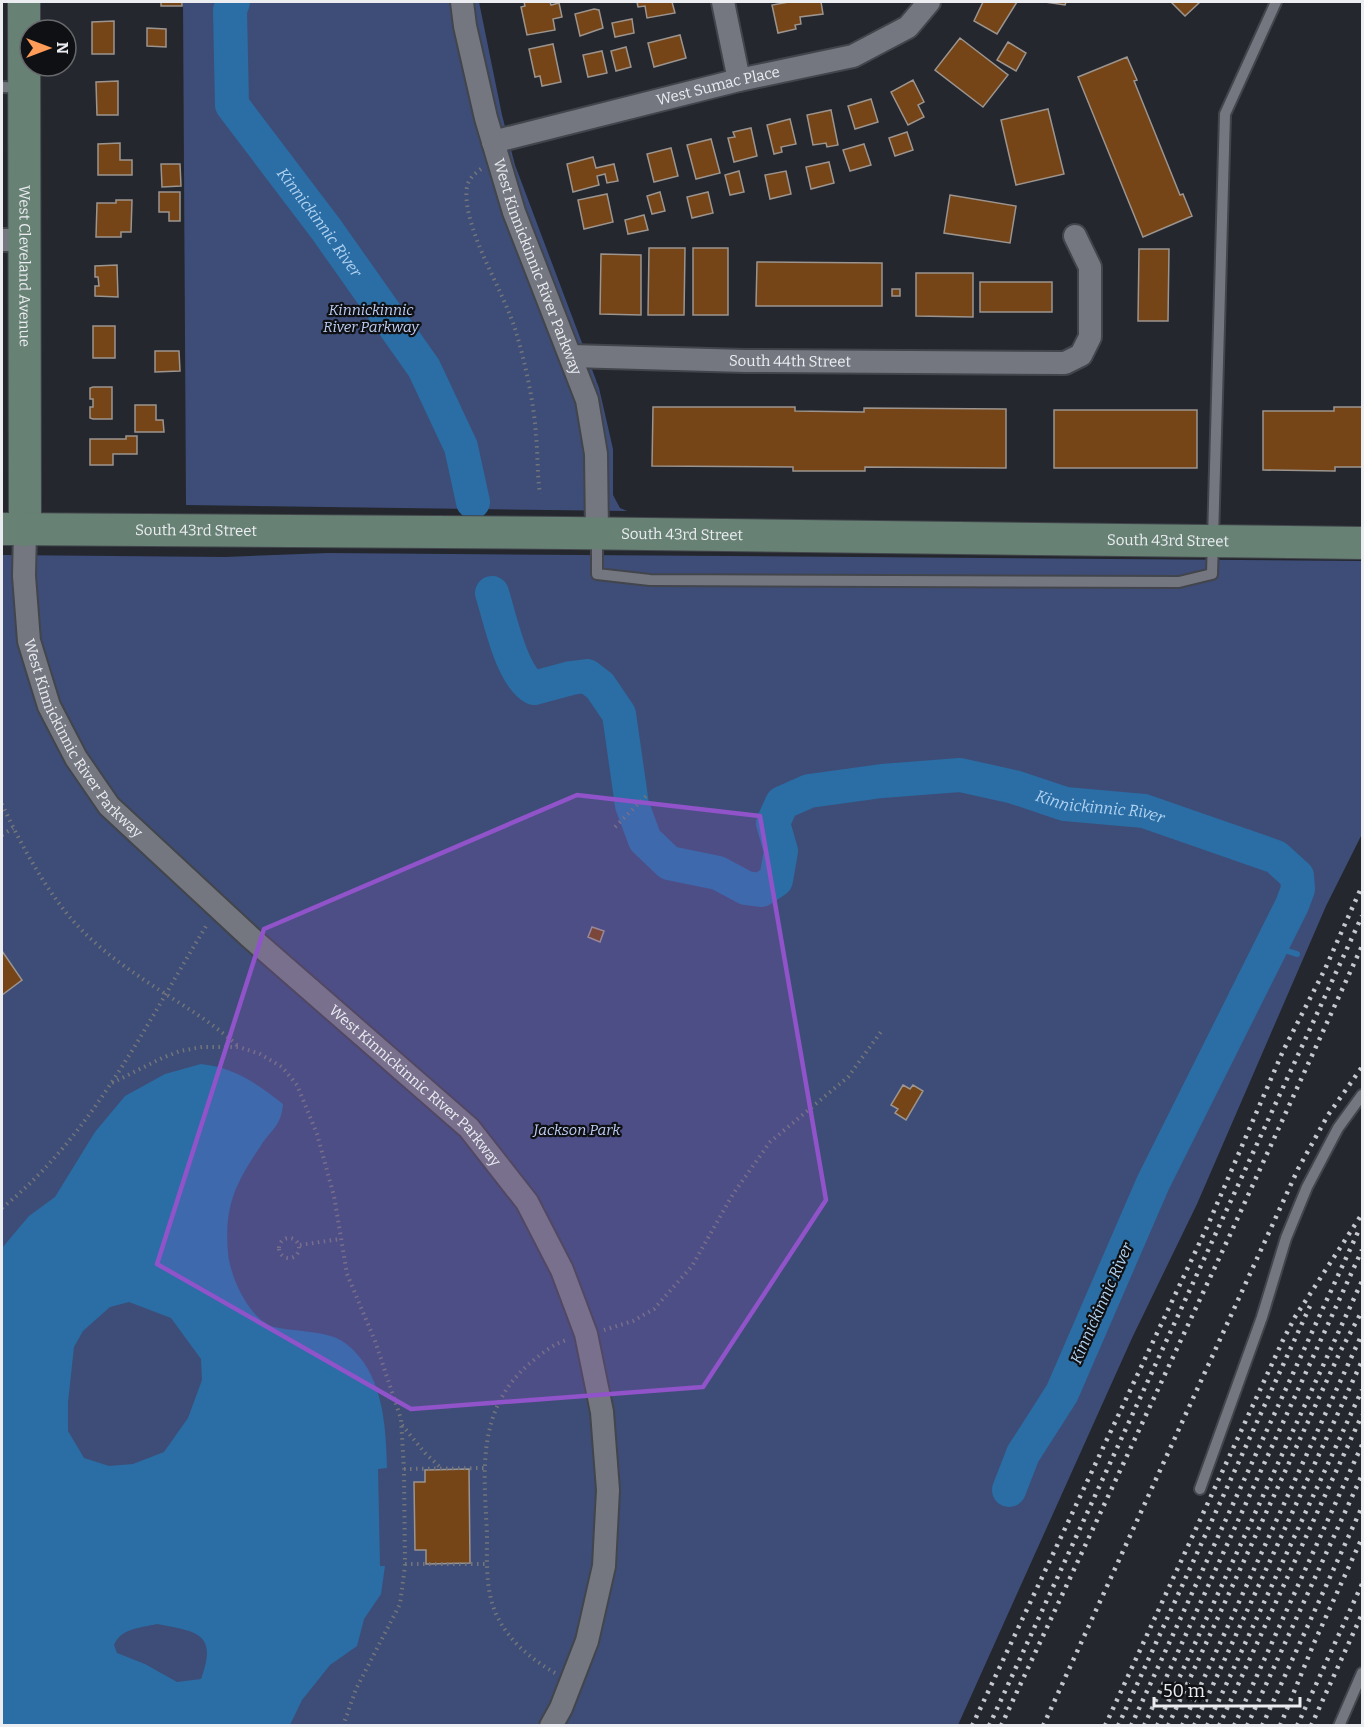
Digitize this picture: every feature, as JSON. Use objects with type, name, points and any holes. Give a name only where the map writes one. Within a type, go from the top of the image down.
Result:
[{"type":"main road","name":"West Cleveland Avenue","points":[[13,529],[13,87],[24,2]]},
{"type":"main road","name":"South 43rd Street","points":[[13,529],[597,533],[1362,543]]},
{"type":"street","name":"West Kinnickinnic River Parkway","points":[[462,2],[493,142],[514,212],[587,400],[596,454],[597,533]]},
{"type":"street","points":[[723,2],[739,80]]},
{"type":"street","name":"West Sumac Place","points":[[493,142],[739,80],[853,56],[908,27],[929,2]]},
{"type":"street","name":"South 44th Street","points":[[571,356],[745,361],[1065,363],[1081,355],[1090,338],[1090,267],[1076,236]]},
{"type":"street","name":"West Kinnickinnic River Parkway","points":[[13,529],[24,576],[29,641],[49,706],[76,758],[109,806],[218,907],[470,1128],[527,1202],[562,1270],[586,1334],[602,1412],[608,1490],[604,1566],[587,1641],[552,1725]]},
{"type":"lane","points":[[597,533],[597,574],[651,580],[1179,582],[1212,574],[1224,114],[1276,2]]},
{"type":"lane","points":[[1200,1489],[1262,1317],[1286,1238],[1307,1187],[1338,1128],[1362,1095]]},
{"type":"lane","points":[[1339,1725],[1362,1673]]},
{"type":"path","points":[[482,168],[470,177],[467,185],[467,203],[476,236],[516,333],[534,413],[536,466],[540,494]]},
{"type":"path","points":[[615,827],[648,794]]},
{"type":"path","points":[[2,804],[13,828],[48,887],[68,915],[92,940],[136,975],[224,1033],[239,1047]]},
{"type":"path","points":[[2,835],[13,828]]},
{"type":"path","points":[[2,1208],[45,1169],[112,1083],[218,907]]},
{"type":"path","points":[[571,1681],[530,1657],[511,1638],[496,1615],[488,1586],[484,1457],[493,1418],[505,1389],[544,1352],[563,1341],[633,1321],[654,1309],[692,1266],[733,1194],[770,1142],[848,1077],[883,1029]]},
{"type":"path","points":[[112,1083],[180,1051],[202,1047],[239,1047],[260,1054],[282,1067],[297,1084],[318,1134],[334,1196],[348,1274],[375,1341],[401,1425],[404,1469],[405,1564],[400,1604],[356,1689],[344,1725]]},
{"type":"path","points":[[289,1238],[296,1240],[299,1245],[297,1255],[291,1258],[282,1255],[279,1250],[283,1240],[289,1238]]},
{"type":"path","points":[[299,1245],[340,1239]]},
{"type":"path","points":[[401,1425],[441,1468]]},
{"type":"path","points":[[404,1469],[484,1468]]},
{"type":"path","points":[[405,1564],[488,1564]]},
{"type":"highlighted area","points":[[577,795],[760,816],[826,1200],[703,1387],[411,1409],[157,1264],[264,929]]},
{"type":"green space","name":"Kinnickinnic River Parkway","points":[[183,2],[479,2],[502,115],[515,165],[599,388],[613,449],[613,495],[620,508],[627,511],[186,505]]},
{"type":"green space","name":"Jackson Park","points":[[328,553],[1362,561],[1362,834],[1326,906],[1197,1204],[1132,1338],[958,1725],[2,1725],[2,555],[225,557]]},
{"type":"shaded area","points":[[201,1064],[225,1069],[264,1089],[283,1104],[278,1123],[251,1160],[233,1197],[228,1222],[228,1253],[242,1296],[257,1316],[274,1327],[330,1336],[345,1343],[358,1355],[375,1384],[383,1417],[387,1468],[378,1469],[380,1566],[385,1566],[381,1594],[364,1619],[357,1646],[330,1665],[302,1700],[290,1725],[2,1725],[2,1248],[29,1216],[55,1197],[95,1132],[125,1096],[165,1074]],"holes":[[[129,1302],[171,1318],[201,1359],[202,1380],[188,1418],[164,1452],[133,1464],[109,1466],[84,1458],[68,1431],[68,1402],[74,1347],[83,1331],[110,1307]],[[157,1624],[183,1629],[200,1637],[205,1643],[206,1663],[201,1679],[177,1682],[145,1664],[117,1653],[114,1645],[121,1635]]]},
{"type":"building","points":[[161,2],[182,2],[182,6],[161,6]]},
{"type":"building","points":[[524,2],[550,2],[551,5],[559,3],[562,17],[553,19],[555,30],[527,35],[521,7],[525,6]]},
{"type":"building","points":[[637,2],[672,2],[675,13],[647,18],[645,6],[638,7]]},
{"type":"building","points":[[789,2],[821,2],[823,14],[800,17],[801,24],[795,25],[796,29],[778,33],[772,5]]},
{"type":"building","points":[[983,2],[1017,2],[997,34],[974,21]]},
{"type":"building","points":[[1045,2],[1066,2],[1065,5]]},
{"type":"building","points":[[1171,2],[1200,2],[1185,16]]},
{"type":"building","points":[[594,9],[599,10],[603,28],[580,36],[575,14]]},
{"type":"building","points":[[632,19],[634,33],[615,37],[612,23]]},
{"type":"building","points":[[114,21],[114,54],[92,54],[92,22]]},
{"type":"building","points":[[147,28],[166,29],[166,47],[147,46]]},
{"type":"building","points":[[680,35],[686,58],[654,67],[648,43]]},
{"type":"building","points":[[960,38],[1008,75],[983,107],[935,70]]},
{"type":"building","points":[[1008,42],[1026,53],[1016,71],[997,60]]},
{"type":"building","points":[[553,44],[561,82],[542,86],[540,76],[535,77],[529,49]]},
{"type":"building","points":[[626,47],[631,67],[616,71],[611,51]]},
{"type":"building","points":[[602,51],[607,73],[588,77],[583,55]]},
{"type":"building","points":[[1127,57],[1137,80],[1134,81],[1180,195],[1183,194],[1192,216],[1143,237],[1078,77]]},
{"type":"building","points":[[913,80],[924,102],[918,105],[924,117],[908,125],[891,92]]},
{"type":"building","points":[[118,81],[118,115],[97,115],[96,82]]},
{"type":"building","points":[[871,99],[878,122],[855,129],[848,106]]},
{"type":"building","points":[[1048,109],[1064,174],[1016,185],[1001,120]]},
{"type":"building","points":[[831,110],[838,145],[827,147],[826,143],[813,145],[807,115]]},
{"type":"building","points":[[790,119],[796,144],[781,147],[782,152],[774,154],[767,125]]},
{"type":"building","points":[[751,128],[757,156],[734,162],[728,138],[735,137],[733,132]]},
{"type":"building","points":[[907,132],[913,150],[895,156],[889,138]]},
{"type":"building","points":[[711,139],[720,173],[696,179],[687,145]]},
{"type":"building","points":[[120,143],[120,160],[132,160],[132,175],[98,175],[98,144]]},
{"type":"building","points":[[864,144],[871,165],[850,171],[843,150]]},
{"type":"building","points":[[671,148],[678,176],[654,182],[647,154]]},
{"type":"building","points":[[593,157],[596,168],[614,164],[618,181],[607,183],[605,174],[597,176],[599,185],[573,192],[567,164]]},
{"type":"building","points":[[829,162],[834,183],[811,189],[806,167]]},
{"type":"building","points":[[161,164],[180,164],[181,186],[162,187]]},
{"type":"building","points":[[739,171],[744,192],[730,195],[725,175]]},
{"type":"building","points":[[786,171],[791,194],[770,199],[765,175]]},
{"type":"building","points":[[159,192],[180,192],[180,221],[169,221],[169,212],[159,212]]},
{"type":"building","points":[[660,192],[665,211],[652,214],[647,196]]},
{"type":"building","points":[[708,192],[713,213],[692,218],[687,197]]},
{"type":"building","points":[[607,194],[613,222],[584,229],[578,200]]},
{"type":"building","points":[[950,195],[1016,206],[1010,243],[944,233]]},
{"type":"building","points":[[116,200],[132,200],[131,232],[121,232],[121,237],[96,237],[97,203],[116,203]]},
{"type":"building","points":[[644,215],[648,230],[628,234],[625,220]]},
{"type":"building","points":[[649,248],[685,248],[684,315],[648,315]]},
{"type":"building","points":[[693,248],[728,248],[728,315],[693,315]]},
{"type":"building","points":[[1139,249],[1169,249],[1168,321],[1138,321]]},
{"type":"building","points":[[601,254],[641,255],[641,315],[600,314]]},
{"type":"building","points":[[757,262],[882,263],[882,306],[756,306]]},
{"type":"building","points":[[117,265],[118,297],[95,296],[95,286],[99,286],[98,277],[95,277],[95,266]]},
{"type":"building","points":[[916,273],[973,273],[973,317],[916,316]]},
{"type":"building","points":[[980,282],[1052,282],[1052,312],[980,312]]},
{"type":"building","points":[[892,289],[900,289],[900,296],[892,296]]},
{"type":"building","points":[[93,326],[115,326],[115,358],[93,358]]},
{"type":"building","points":[[155,351],[179,351],[180,371],[155,372]]},
{"type":"building","points":[[112,387],[112,419],[90,418],[93,399],[90,399],[90,388]]},
{"type":"building","points":[[135,405],[156,405],[156,420],[163,420],[164,432],[135,432]]},
{"type":"building","points":[[653,407],[795,407],[795,411],[864,412],[864,408],[1006,409],[1006,468],[865,467],[865,471],[793,471],[793,467],[652,466]]},
{"type":"building","points":[[1334,407],[1362,407],[1362,467],[1335,467],[1335,471],[1263,470],[1263,411],[1334,411]]},
{"type":"building","points":[[1054,410],[1197,410],[1197,468],[1054,468]]},
{"type":"building","points":[[126,436],[137,436],[137,454],[113,454],[113,465],[90,465],[90,439],[126,439]]},
{"type":"building","points":[[592,927],[604,931],[600,942],[588,937]]},
{"type":"building","points":[[2,951],[22,980],[2,995]]},
{"type":"building","points":[[903,1085],[910,1089],[913,1085],[923,1091],[906,1120],[895,1113],[898,1109],[891,1105]]},
{"type":"building","points":[[469,1469],[470,1563],[426,1564],[426,1550],[415,1550],[414,1482],[425,1482],[425,1470]]},
{"type":"waterway","name":"Kinnickinnic River","points":[[233,2],[230,10],[232,105],[326,229],[424,368],[461,447],[473,502]]},
{"type":"waterway","name":"Kinnickinnic River","points":[[492,593],[507,645],[526,681],[534,688],[587,676],[600,686],[619,714],[632,805],[645,840],[669,863],[718,873],[746,888],[761,890],[776,880],[781,851],[773,823],[782,803],[809,791],[882,781],[960,775],[1014,787],[1065,804],[1144,811],[1276,857],[1297,876],[1298,889],[1292,905],[1153,1183],[1062,1393],[1023,1454],[1009,1490]]},
{"type":"waterway","points":[[1271,946],[1297,954]]},
{"type":"railway","points":[[972,1726],[1207,1227],[1283,1051],[1325,969],[1362,886]]},
{"type":"railway","points":[[989,1726],[1362,916]]},
{"type":"railway","points":[[1001,1726],[1362,946]]},
{"type":"railway","points":[[1043,1726],[1298,1169],[1328,1115],[1362,1067]]},
{"type":"railway","points":[[1105,1726],[1283,1340],[1295,1317],[1362,1214]]},
{"type":"railway","points":[[1131,1726],[1358,1232]]},
{"type":"railway","points":[[1144,1726],[1362,1250]]},
{"type":"railway","points":[[1157,1726],[1362,1281]]},
{"type":"railway","points":[[1118,1726],[1310,1306]]},
{"type":"railway","points":[[1168,1726],[1340,1352],[1362,1311]]},
{"type":"railway","points":[[1182,1726],[1362,1334]]},
{"type":"railway","points":[[1194,1726],[1362,1361]]},
{"type":"railway","points":[[1207,1726],[1362,1390]]},
{"type":"railway","points":[[1219,1726],[1362,1415]]},
{"type":"railway","points":[[1234,1726],[1362,1445]]},
{"type":"railway","points":[[1247,1726],[1362,1475]]},
{"type":"railway","points":[[1262,1726],[1362,1507]]},
{"type":"railway","points":[[1280,1726],[1314,1643],[1362,1538]]},
{"type":"railway","points":[[1297,1726],[1362,1584]]},
{"type":"railway","points":[[1311,1726],[1362,1614]]}]
